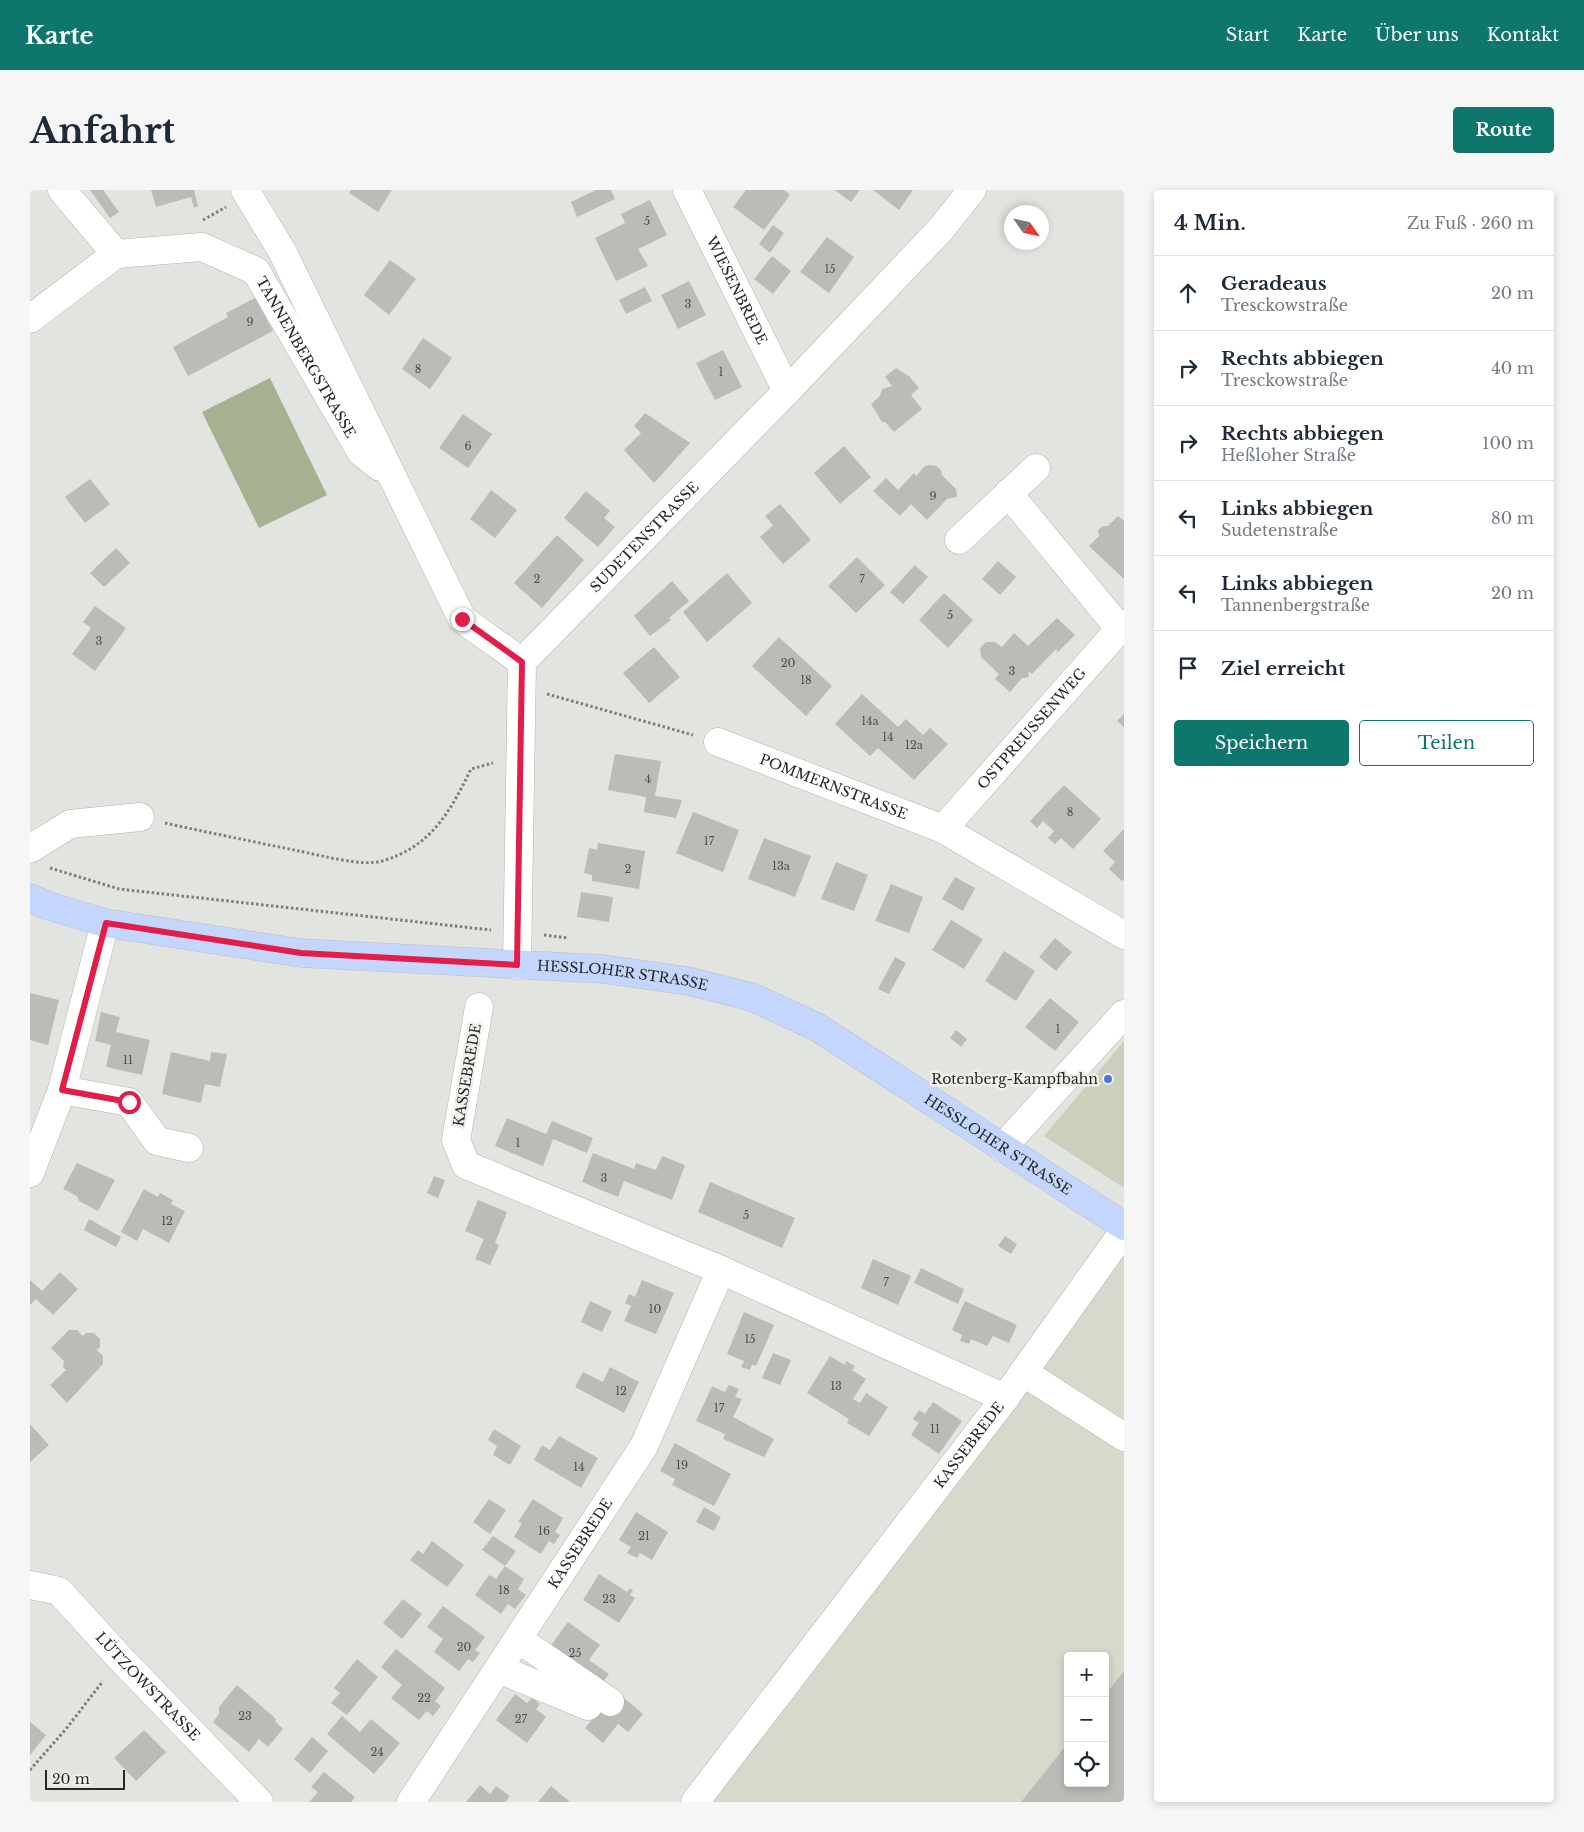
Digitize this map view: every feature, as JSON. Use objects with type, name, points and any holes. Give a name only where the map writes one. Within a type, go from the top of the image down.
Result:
[{"type":"main road","name":"HESSLOHER STRASSE","points":[[30,898],[46,905],[106,923],[301,953],[603,969],[688,981],[752,996],[817,1027],[1124,1226]]},
{"type":"street","points":[[30,320],[116,254],[62,190]]},
{"type":"street","name":"TANNENBERGSTRASSE","points":[[245,190],[282,251],[462,619],[522,674]]},
{"type":"street","name":"SUDETENSTRASSE","points":[[522,674],[941,229],[972,190]]},
{"type":"street","name":"WIESENBREDE","points":[[698,197],[787,391]]},
{"type":"street","name":"TANNENBERGSTRASSE","points":[[116,254],[202,247],[256,271],[361,452],[396,481]]},
{"type":"street","points":[[959,540],[1008,492],[1036,468]]},
{"type":"street","name":"OSTPREUSSENWEG","points":[[944,829],[1122,627],[1008,492]]},
{"type":"street","points":[[517,965],[522,674]]},
{"type":"street","name":"POMMERNSTRASSE","points":[[718,742],[944,829],[1124,935]]},
{"type":"street","points":[[30,849],[70,824],[140,818]]},
{"type":"street","points":[[30,1172],[62,1090],[106,923]]},
{"type":"street","name":"KASSEBREDE","points":[[480,1007],[456,1140],[466,1165],[721,1270],[1005,1398]]},
{"type":"street","points":[[1002,1148],[1124,1014]]},
{"type":"street","points":[[62,1090],[129,1102],[157,1141],[189,1148]]},
{"type":"street","name":"KASSEBREDE","points":[[695,1802],[1005,1398],[1124,1231]]},
{"type":"street","name":"KASSEBREDE","points":[[411,1802],[644,1446],[721,1270]]},
{"type":"street","points":[[1022,1372],[1124,1437]]},
{"type":"street","name":"LÜTZOWSTRASSE","points":[[30,1585],[59,1591],[120,1658],[259,1802]]},
{"type":"street","points":[[498,1669],[599,1704],[518,1639]]},
{"type":"path","points":[[522,674],[718,742]]},
{"type":"path","points":[[140,818],[344,860],[381,862],[412,847],[436,829],[456,800],[471,769],[501,761]]},
{"type":"path","points":[[30,1770],[66,1729],[120,1658]]},
{"type":"shaded area","points":[[270,378],[327,495],[259,528],[202,412]]},
{"type":"shaded area","name":"Rotenberg-Kampfbahn","points":[[1124,1041],[1124,1188],[1044,1136]]},
{"type":"shaded area","points":[[1124,1250],[1124,1802],[710,1802]]},
{"type":"building","points":[[90,190],[103,190],[119,212],[110,218]]},
{"type":"building","points":[[151,190],[194,190],[198,206],[194,208],[191,197],[156,207]]},
{"type":"building","points":[[351,190],[392,190],[378,212],[349,193]]},
{"type":"building","points":[[596,190],[611,190],[615,199],[577,217],[571,202]]},
{"type":"building","points":[[746,190],[784,190],[790,195],[764,230],[733,207]]},
{"type":"building","points":[[835,190],[860,190],[851,202]]},
{"type":"building","points":[[873,190],[913,190],[899,210]]},
{"type":"building","points":[[650,200],[667,235],[638,249],[648,266],[616,281],[595,238],[625,223],[621,214]]},
{"type":"building","points":[[773,225],[784,233],[770,253],[759,244]]},
{"type":"building","points":[[827,237],[854,257],[829,293],[800,272]]},
{"type":"building","points":[[772,256],[791,271],[773,294],[754,279]]},
{"type":"building","points":[[390,260],[416,279],[389,315],[364,295]]},
{"type":"building","points":[[689,281],[706,315],[678,329],[661,295]]},
{"type":"building","points":[[645,287],[652,301],[626,314],[619,300]]},
{"type":"building","points":[[255,298],[273,331],[188,376],[173,347],[228,317],[226,313]]},
{"type":"building","points":[[423,338],[452,358],[430,389],[402,369]]},
{"type":"building","points":[[723,350],[742,387],[715,400],[696,363]]},
{"type":"building","points":[[896,368],[909,376],[919,388],[911,395],[922,409],[894,432],[885,422],[882,422],[871,404],[880,396],[882,389],[892,386],[885,377]]},
{"type":"building","points":[[645,413],[690,443],[654,483],[624,450],[641,433],[634,426]]},
{"type":"building","points":[[463,414],[492,434],[468,468],[439,448]]},
{"type":"building","points":[[844,446],[871,477],[840,504],[814,473]]},
{"type":"building","points":[[925,466],[936,466],[941,470],[942,475],[956,489],[957,497],[947,499],[927,520],[911,504],[900,516],[873,491],[886,478],[898,490],[914,473],[916,476]]},
{"type":"building","points":[[90,479],[110,504],[85,523],[65,497]]},
{"type":"building","points":[[491,490],[517,510],[495,538],[470,519]]},
{"type":"building","points":[[586,491],[610,511],[604,518],[615,527],[598,547],[564,518]]},
{"type":"building","points":[[780,504],[811,540],[783,564],[760,537],[773,525],[765,516]]},
{"type":"building","points":[[1118,516],[1124,521],[1124,579],[1089,546],[1099,536],[1098,530],[1103,526],[1108,526]]},
{"type":"building","points":[[557,535],[584,560],[542,608],[514,583]]},
{"type":"building","points":[[116,548],[130,563],[104,587],[90,573]]},
{"type":"building","points":[[857,557],[885,585],[856,613],[828,586]]},
{"type":"building","points":[[998,561],[1016,577],[1000,595],[982,579]]},
{"type":"building","points":[[915,565],[928,577],[903,604],[890,592]]},
{"type":"building","points":[[727,573],[752,603],[707,642],[683,612]]},
{"type":"building","points":[[672,581],[689,601],[669,618],[671,620],[650,636],[634,616]]},
{"type":"building","points":[[944,593],[973,620],[948,648],[919,620]]},
{"type":"building","points":[[95,606],[126,628],[95,671],[72,654],[91,628],[83,622]]},
{"type":"building","points":[[1057,618],[1075,635],[1058,652],[1056,649],[1032,674],[1028,671],[1029,677],[1022,678],[1010,692],[995,679],[999,674],[981,657],[980,648],[986,642],[995,642],[1002,647],[1014,633],[1028,646]]},
{"type":"building","points":[[779,637],[832,686],[806,716],[752,666]]},
{"type":"building","points":[[654,647],[680,677],[649,703],[623,673]]},
{"type":"building","points":[[862,694],[898,727],[906,719],[923,735],[930,728],[948,744],[914,780],[878,748],[870,756],[835,724]]},
{"type":"building","points":[[1124,714],[1124,727],[1117,721]]},
{"type":"building","points":[[615,754],[661,761],[655,796],[682,800],[676,818],[644,812],[646,797],[608,790]]},
{"type":"building","points":[[1064,785],[1101,819],[1073,849],[1061,838],[1055,844],[1048,838],[1054,831],[1043,821],[1037,828],[1030,821]]},
{"type":"building","points":[[693,812],[739,830],[723,872],[676,853]]},
{"type":"building","points":[[1124,829],[1124,880],[1122,881],[1109,869],[1115,862],[1103,851]]},
{"type":"building","points":[[764,838],[811,856],[795,897],[748,879]]},
{"type":"building","points":[[598,843],[645,851],[639,889],[592,881],[592,875],[584,873],[589,848],[597,850]]},
{"type":"building","points":[[836,862],[868,875],[854,911],[821,899]]},
{"type":"building","points":[[955,877],[975,888],[963,911],[942,899]]},
{"type":"building","points":[[891,884],[923,897],[909,933],[875,921]]},
{"type":"building","points":[[581,892],[613,897],[609,922],[577,917]]},
{"type":"building","points":[[951,920],[983,939],[964,969],[932,950]]},
{"type":"building","points":[[1055,938],[1072,952],[1056,971],[1039,957]]},
{"type":"building","points":[[1004,951],[1035,971],[1016,1001],[985,981]]},
{"type":"building","points":[[895,957],[906,963],[889,994],[878,989]]},
{"type":"building","points":[[30,993],[59,1000],[48,1045],[30,1040]]},
{"type":"building","points":[[1050,998],[1079,1022],[1055,1051],[1025,1027]]},
{"type":"building","points":[[101,1012],[120,1017],[116,1032],[150,1040],[142,1075],[106,1067],[111,1045],[95,1041]]},
{"type":"building","points":[[956,1030],[967,1039],[961,1047],[950,1038]]},
{"type":"building","points":[[171,1052],[210,1061],[211,1052],[227,1054],[220,1087],[205,1084],[201,1103],[162,1094]]},
{"type":"building","points":[[507,1118],[546,1134],[552,1121],[593,1138],[587,1153],[553,1139],[543,1166],[495,1146]]},
{"type":"building","points":[[593,1153],[634,1169],[636,1163],[656,1170],[662,1156],[685,1165],[672,1200],[624,1181],[618,1197],[582,1182]]},
{"type":"building","points":[[77,1163],[115,1180],[98,1211],[79,1201],[77,1196],[63,1189]]},
{"type":"building","points":[[434,1176],[445,1180],[438,1198],[427,1193]]},
{"type":"building","points":[[710,1182],[795,1218],[782,1248],[698,1212]]},
{"type":"building","points":[[144,1189],[158,1197],[160,1193],[173,1200],[171,1204],[185,1211],[169,1243],[143,1229],[137,1241],[121,1232]]},
{"type":"building","points":[[478,1200],[507,1212],[495,1243],[499,1245],[490,1265],[475,1259],[484,1239],[465,1231]]},
{"type":"building","points":[[89,1219],[121,1237],[116,1247],[84,1230]]},
{"type":"building","points":[[1005,1236],[1017,1244],[1011,1254],[998,1246]]},
{"type":"building","points":[[873,1259],[911,1276],[898,1305],[861,1288]]},
{"type":"building","points":[[921,1268],[964,1289],[958,1304],[914,1283]]},
{"type":"building","points":[[60,1272],[78,1289],[53,1315],[36,1299],[30,1305],[30,1280],[42,1291]]},
{"type":"building","points":[[642,1280],[674,1293],[656,1334],[624,1321],[631,1306],[625,1303],[629,1294],[635,1297]]},
{"type":"building","points":[[590,1301],[612,1311],[602,1332],[581,1322]]},
{"type":"building","points":[[965,1301],[1017,1325],[1009,1343],[993,1336],[987,1346],[971,1339],[969,1344],[960,1341],[962,1335],[952,1330]]},
{"type":"building","points":[[744,1312],[774,1325],[756,1366],[752,1365],[750,1370],[741,1367],[744,1361],[727,1354]]},
{"type":"building","points":[[69,1330],[77,1330],[83,1336],[86,1333],[94,1333],[100,1339],[100,1347],[97,1350],[103,1356],[103,1364],[67,1403],[50,1385],[66,1370],[63,1367],[64,1361],[51,1348]]},
{"type":"building","points":[[773,1353],[791,1360],[780,1385],[762,1378]]},
{"type":"building","points":[[830,1356],[845,1365],[846,1361],[855,1366],[852,1370],[866,1379],[853,1399],[860,1403],[866,1393],[888,1407],[869,1436],[847,1423],[849,1419],[807,1393]]},
{"type":"building","points":[[610,1367],[639,1382],[624,1413],[575,1387],[583,1372],[603,1382]]},
{"type":"building","points":[[729,1385],[739,1389],[735,1397],[742,1399],[733,1417],[774,1439],[764,1457],[723,1439],[725,1434],[696,1421],[712,1386],[725,1392]]},
{"type":"building","points":[[933,1402],[962,1421],[939,1454],[911,1435],[919,1423],[913,1419],[919,1410],[925,1414]]},
{"type":"building","points":[[30,1424],[49,1445],[30,1462]]},
{"type":"building","points":[[494,1429],[521,1446],[510,1465],[493,1455],[497,1446],[488,1440]]},
{"type":"building","points":[[559,1436],[598,1458],[581,1488],[534,1460],[542,1445],[550,1450]]},
{"type":"building","points":[[675,1443],[731,1474],[714,1506],[672,1485],[675,1479],[660,1471]]},
{"type":"building","points":[[489,1499],[506,1510],[490,1534],[473,1522]]},
{"type":"building","points":[[533,1499],[563,1518],[555,1532],[560,1535],[554,1544],[549,1541],[541,1554],[514,1537],[522,1523],[518,1522]]},
{"type":"building","points":[[704,1507],[721,1517],[714,1531],[696,1522]]},
{"type":"building","points":[[636,1512],[668,1532],[652,1560],[640,1553],[637,1558],[627,1553],[631,1547],[619,1540]]},
{"type":"building","points":[[493,1536],[516,1551],[505,1566],[482,1550]]},
{"type":"building","points":[[432,1541],[464,1565],[447,1587],[410,1560],[418,1550],[423,1554]]},
{"type":"building","points":[[505,1566],[524,1579],[518,1589],[526,1595],[515,1609],[508,1604],[501,1614],[475,1595],[489,1575],[496,1579]]},
{"type":"building","points":[[599,1574],[627,1592],[630,1588],[633,1590],[630,1595],[635,1598],[619,1623],[583,1600]]},
{"type":"building","points":[[403,1599],[422,1614],[402,1639],[383,1623]]},
{"type":"building","points":[[443,1606],[485,1637],[475,1650],[480,1653],[473,1662],[468,1659],[459,1671],[434,1652],[443,1639],[427,1627]]},
{"type":"building","points":[[568,1622],[600,1645],[589,1660],[609,1674],[598,1689],[549,1648]]},
{"type":"building","points":[[396,1649],[445,1688],[435,1701],[441,1706],[433,1716],[427,1711],[419,1720],[391,1698],[402,1685],[381,1667]]},
{"type":"building","points":[[357,1659],[378,1677],[347,1715],[331,1703],[340,1693],[334,1688]]},
{"type":"building","points":[[1124,1671],[1124,1802],[1021,1802],[1064,1748],[1064,1787],[1109,1787],[1109,1690]]},
{"type":"building","points":[[237,1685],[276,1719],[275,1721],[283,1729],[268,1747],[259,1739],[249,1752],[213,1722],[219,1714],[219,1707]]},
{"type":"building","points":[[515,1694],[527,1703],[532,1698],[540,1704],[536,1709],[546,1717],[527,1743],[496,1720]]},
{"type":"building","points":[[624,1698],[643,1714],[628,1732],[618,1724],[603,1743],[585,1728],[601,1708],[610,1715]]},
{"type":"building","points":[[342,1716],[360,1732],[371,1719],[400,1743],[374,1774],[327,1734]]},
{"type":"building","points":[[30,1722],[46,1735],[30,1755]]},
{"type":"building","points":[[144,1730],[166,1752],[136,1781],[114,1758]]},
{"type":"building","points":[[312,1737],[328,1751],[310,1773],[294,1759]]},
{"type":"building","points":[[324,1772],[355,1797],[351,1802],[309,1802],[318,1792],[311,1787]]},
{"type":"building","points":[[480,1785],[490,1794],[496,1786],[510,1796],[505,1802],[466,1802]]},
{"type":"building","points":[[551,1786],[570,1802],[538,1802]]},
{"type":"place","name":"Rotenberg-Kampfbahn","points":[[1108,1079]]},
{"type":"route","points":[[129,1102],[62,1090],[106,923],[159,933],[301,953],[517,965],[522,662],[462,619]]}]
